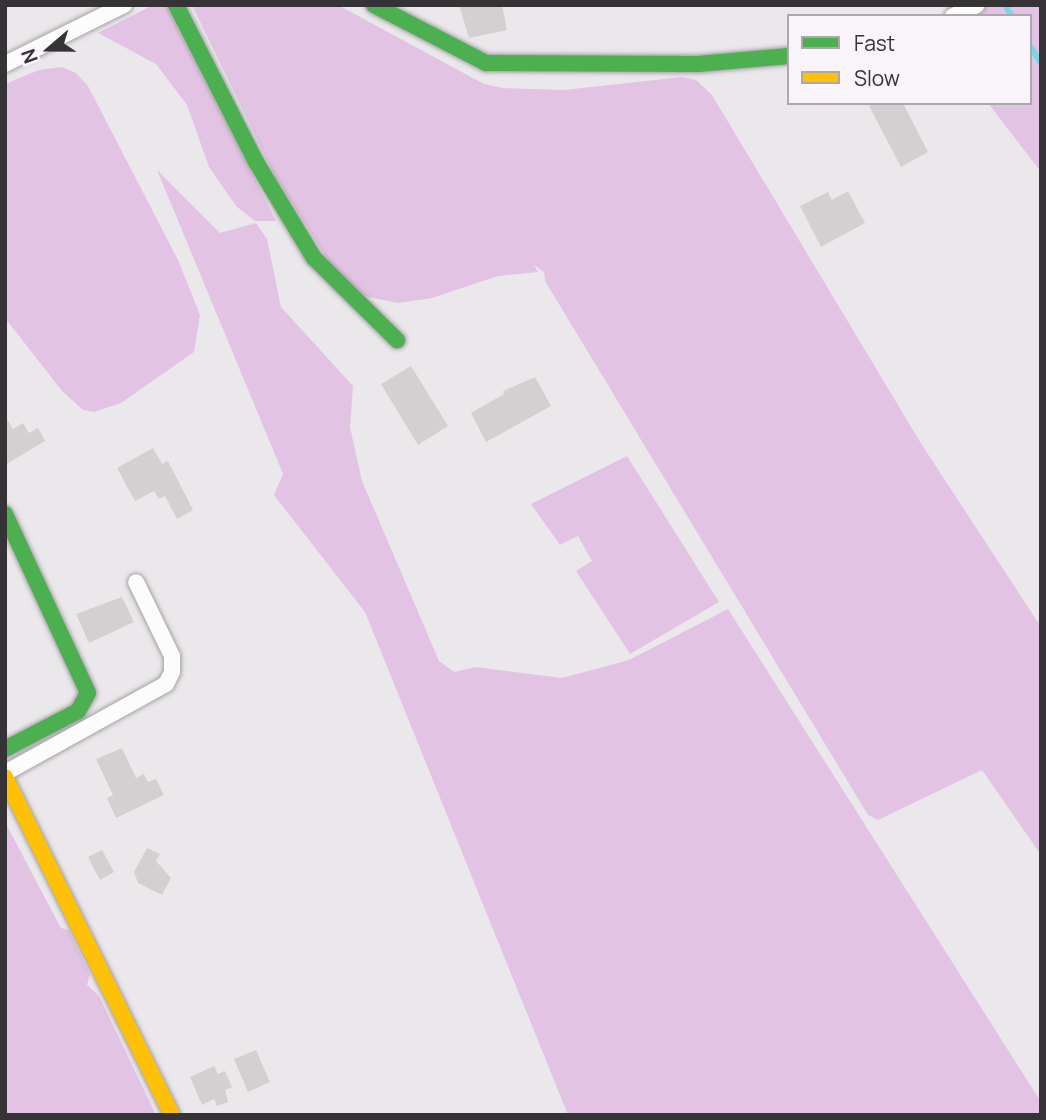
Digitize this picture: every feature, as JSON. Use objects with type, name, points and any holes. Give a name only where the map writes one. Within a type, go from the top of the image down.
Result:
[{"type":"street","points":[[5,64],[124,5]]},
{"type":"street","points":[[176,5],[256,162],[314,258],[397,340]]},
{"type":"street","points":[[374,5],[486,63],[698,64],[787,56]]},
{"type":"street","points":[[5,514],[88,693],[78,710],[5,749]]},
{"type":"street","points":[[136,582],[172,656],[172,672],[166,684],[5,775],[172,1115]]},
{"type":"shaded area","points":[[192,5],[338,5],[484,84],[503,88],[564,90],[682,77],[696,80],[712,95],[922,445],[1041,627],[1041,855],[982,770],[878,820],[868,815],[545,281],[544,272],[534,265],[538,272],[498,276],[432,298],[398,303],[368,297],[339,277],[275,176]]},
{"type":"shaded area","points":[[949,5],[1041,5],[1041,172],[990,105],[1032,105],[1032,14],[946,14]]},
{"type":"shaded area","points":[[151,6],[167,7],[276,221],[255,221],[236,206],[209,167],[187,105],[156,64],[98,33]]},
{"type":"shaded area","points":[[62,67],[76,73],[88,86],[178,260],[200,315],[194,352],[121,403],[94,412],[83,410],[62,391],[5,318],[5,84],[39,70]]},
{"type":"shaded area","points":[[157,170],[220,233],[256,223],[267,239],[281,307],[353,386],[350,427],[362,481],[439,661],[454,672],[475,667],[562,678],[629,660],[728,609],[1041,1102],[1041,1115],[568,1115],[365,612],[274,495],[283,474]]},
{"type":"shaded area","points":[[627,456],[719,602],[630,654],[576,571],[592,561],[578,536],[560,545],[531,504]]},
{"type":"shaded area","points":[[5,822],[61,928],[69,930],[90,974],[87,985],[99,996],[156,1115],[5,1115]]},
{"type":"building","points":[[459,5],[502,5],[507,30],[469,38]]},
{"type":"building","points":[[904,105],[928,152],[901,167],[869,106]]},
{"type":"building","points":[[848,191],[865,223],[821,247],[800,206],[828,192],[832,200]]},
{"type":"building","points":[[411,366],[448,426],[418,445],[381,384]]},
{"type":"building","points":[[535,377],[551,406],[486,442],[471,413],[504,394],[503,391]]},
{"type":"building","points":[[5,416],[13,429],[23,423],[29,433],[38,428],[45,441],[5,465]]},
{"type":"building","points":[[153,448],[162,464],[168,461],[193,510],[177,519],[165,496],[159,499],[154,491],[135,501],[117,468]]},
{"type":"building","points":[[122,597],[134,622],[89,643],[76,614]]},
{"type":"building","points":[[122,748],[136,778],[144,774],[148,782],[156,779],[164,795],[116,818],[107,798],[113,795],[96,759]]},
{"type":"building","points":[[147,848],[160,854],[156,861],[171,878],[162,895],[138,883],[134,872]]},
{"type":"building","points":[[102,850],[114,872],[100,880],[88,857]]},
{"type":"building","points":[[256,1050],[270,1082],[248,1092],[234,1059]]},
{"type":"building","points":[[214,1066],[218,1074],[225,1071],[232,1087],[225,1090],[228,1102],[217,1106],[214,1099],[202,1105],[190,1077]]},
{"type":"waterway","points":[[1005,5],[1011,14]]},
{"type":"waterway","points":[[1032,49],[1041,63]]},
{"type":"traffic: fast","points":[[176,5],[256,162],[314,258],[397,340]]},
{"type":"traffic: fast","points":[[374,5],[486,63],[698,64],[787,56]]},
{"type":"traffic: fast","points":[[5,514],[88,693],[78,711],[5,749]]},
{"type":"traffic: slow","points":[[5,777],[172,1115]]}]
